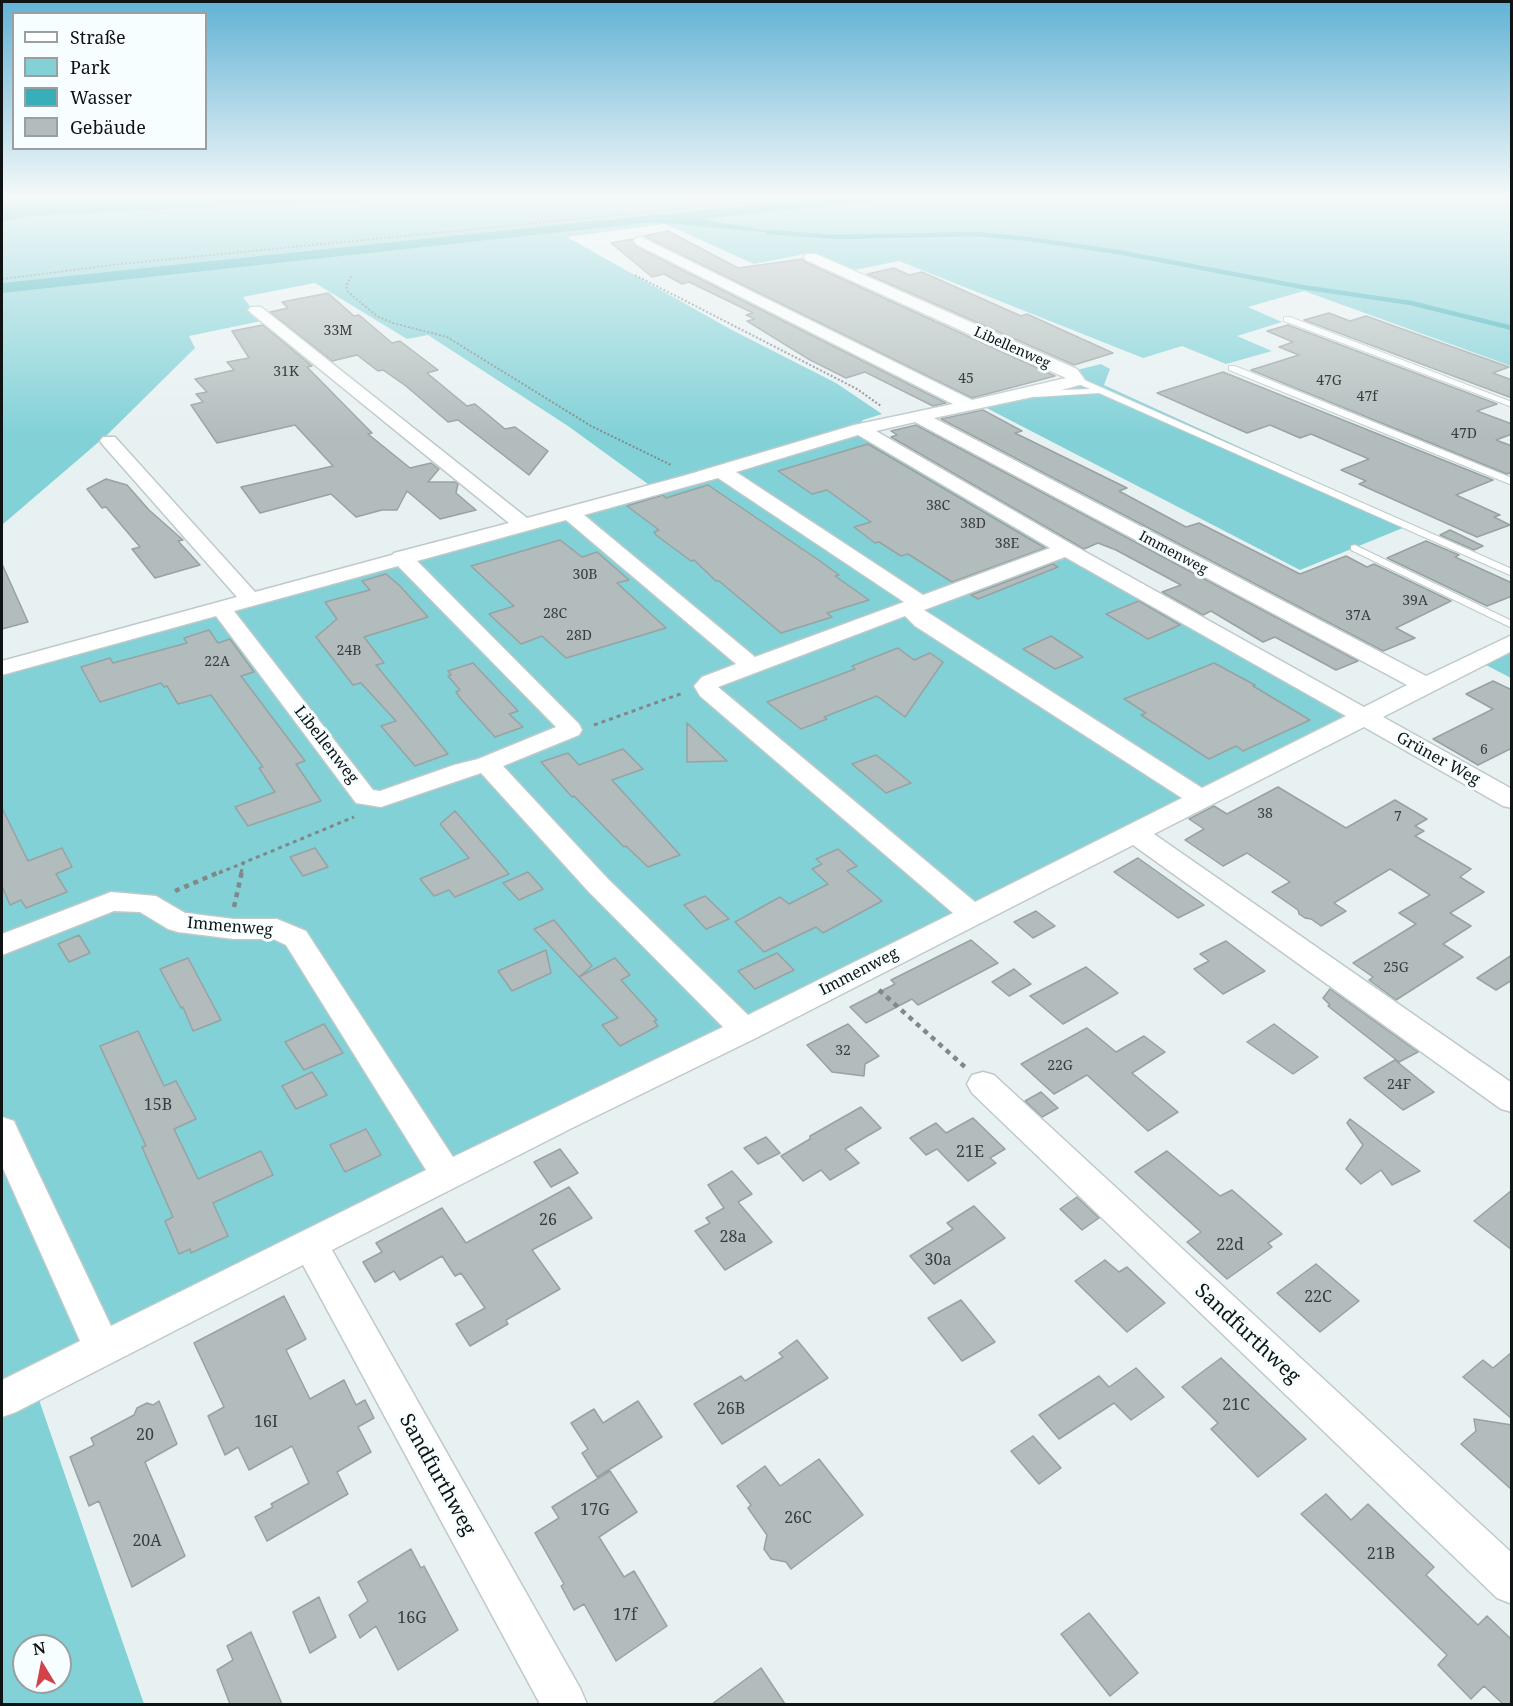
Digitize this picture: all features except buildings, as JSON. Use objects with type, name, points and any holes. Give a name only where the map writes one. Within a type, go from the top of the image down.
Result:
[{"type":"street","points":[[714,278],[969,405]]},
{"type":"street","name":"Libellenweg","points":[[857,278],[1071,374],[1077,380]]},
{"type":"street","points":[[256,310],[523,525]]},
{"type":"street","name":"Libellenweg","points":[[2,668],[249,598],[690,480],[861,429],[1077,380]]},
{"type":"street","name":"Immenweg","points":[[911,419],[1426,686]]},
{"type":"street","points":[[861,429],[1066,549],[1365,717]]},
{"type":"street","points":[[109,441],[249,598]]},
{"type":"street","points":[[721,471],[916,606],[923,621],[1203,800]]},
{"type":"street","points":[[569,512],[753,667]]},
{"type":"street","points":[[973,915],[717,699],[706,686],[710,682],[1066,549]]},
{"type":"street","points":[[381,799],[463,770],[488,764],[570,730],[567,724],[401,557]]},
{"type":"street","name":"Libellenweg","points":[[220,607],[365,797],[381,799]]},
{"type":"street","name":"Immenweg","points":[[2,1399],[1136,834],[1512,642]]},
{"type":"street","name":"Grüner Weg","points":[[1365,717],[1512,800]]},
{"type":"street","points":[[488,764],[598,885],[745,1030]]},
{"type":"street","points":[[1136,834],[1512,1100]]},
{"type":"street","name":"Immenweg","points":[[2,945],[111,901],[146,903],[178,922],[230,928],[277,929],[296,938],[447,1177]]},
{"type":"street","name":"Sandfurthweg","points":[[983,1084],[1512,1583]]},
{"type":"street","points":[[2,1130],[102,1348]]},
{"type":"street","name":"Sandfurthweg","points":[[310,1245],[564,1704]]},
{"type":"lane","points":[[1287,319],[1512,405]]},
{"type":"lane","points":[[1232,368],[1512,482]]},
{"type":"lane","points":[[1077,380],[1512,573]]},
{"type":"lane","points":[[1021,394],[1101,391]]},
{"type":"lane","points":[[1355,548],[1512,625]]},
{"type":"path","points":[[350,278],[346,286],[348,292],[377,316],[393,323],[447,337],[591,426],[646,451],[683,472],[690,480]]},
{"type":"path","points":[[640,278],[911,419]]},
{"type":"path","points":[[570,730],[585,728],[706,686]]},
{"type":"path","points":[[146,903],[373,809],[381,799]]},
{"type":"path","points":[[230,928],[244,861]]},
{"type":"path","points":[[859,971],[983,1084]]},
{"type":"green space","points":[[2,278],[639,278],[730,329],[836,383],[882,414],[863,420],[856,427],[652,487],[568,426],[428,335],[407,339],[315,283],[243,297],[261,321],[189,336],[195,348],[108,434],[2,525]]},
{"type":"green space","points":[[941,278],[1511,278],[1511,366],[1304,291],[1248,307],[1282,322],[1237,336],[1272,351],[1226,364],[1182,346],[1143,358]]},
{"type":"green space","points":[[1101,364],[1110,369],[1104,385],[1410,525],[1300,570],[973,401],[1062,378],[1073,371]]},
{"type":"green space","points":[[860,434],[1348,716],[972,907],[2,1386],[2,672]]},
{"type":"green space","points":[[1511,651],[1511,678],[1484,664]]},
{"type":"green space","points":[[37,1394],[144,1704],[2,1704],[2,1412]]},
{"type":"water","points":[[53,278],[143,278],[2,293],[2,283]]},
{"type":"waterway","points":[[1253,278],[1411,303],[1512,328]]}]
